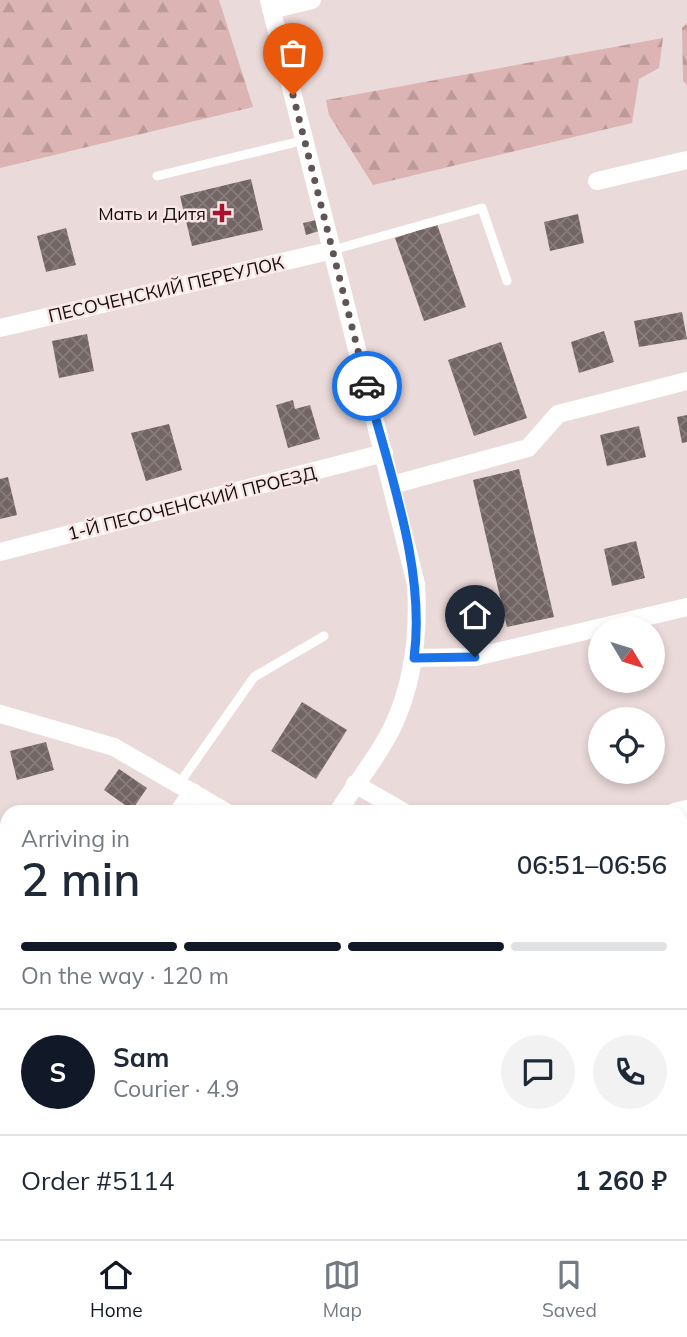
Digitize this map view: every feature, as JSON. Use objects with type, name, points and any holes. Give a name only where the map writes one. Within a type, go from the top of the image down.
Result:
[{"type":"street","points":[[312,0],[270,5],[416,584],[419,625],[414,658],[393,726],[342,805]]},
{"type":"street","points":[[597,181],[687,160]]},
{"type":"street","name":"ПЕСОЧЕНСКИЙ ПЕРЕУЛОК","points":[[0,328],[333,250]]},
{"type":"street","points":[[392,485],[528,448],[558,414],[687,381]]},
{"type":"street","name":"1-Й ПЕСОЧЕНСКИЙ ПРОЕЗД","points":[[0,552],[384,453]]},
{"type":"street","points":[[414,658],[475,657],[687,607]]},
{"type":"street","points":[[0,714],[114,747],[214,805]]},
{"type":"street","points":[[355,784],[392,805]]},
{"type":"street","points":[[180,805],[186,788]]},
{"type":"lane","points":[[157,176],[305,140]]},
{"type":"lane","points":[[333,250],[482,208],[507,281]]},
{"type":"lane","points":[[186,788],[254,677],[324,636]]},
{"type":"green space","points":[[0,0],[219,0],[253,107],[0,168]]},
{"type":"green space","points":[[687,23],[687,85],[683,81],[682,28]]},
{"type":"green space","points":[[663,38],[659,68],[639,79],[632,123],[373,185],[329,115],[326,100]]},
{"type":"building","name":"Мать и Дитя","points":[[251,179],[263,230],[192,246],[180,196]]},
{"type":"building","points":[[578,214],[584,243],[550,251],[544,222]]},
{"type":"building","points":[[316,220],[319,231],[306,235],[303,223]]},
{"type":"building","points":[[437,224],[466,307],[424,321],[395,238]]},
{"type":"building","points":[[66,228],[76,265],[46,272],[37,236]]},
{"type":"building","points":[[682,312],[687,339],[639,347],[634,321]]},
{"type":"building","points":[[604,331],[614,362],[579,373],[571,342]]},
{"type":"building","points":[[87,334],[94,371],[59,378],[52,341]]},
{"type":"building","points":[[501,342],[527,418],[474,436],[448,360]]},
{"type":"building","points":[[293,400],[295,409],[310,405],[320,439],[288,448],[276,405]]},
{"type":"building","points":[[687,415],[687,442],[682,443],[677,417]]},
{"type":"building","points":[[169,424],[182,470],[146,481],[131,433]]},
{"type":"building","points":[[639,426],[646,457],[607,466],[600,435]]},
{"type":"building","points":[[519,469],[554,617],[507,627],[473,480]]},
{"type":"building","points":[[8,477],[17,515],[0,519],[0,479]]},
{"type":"building","points":[[636,541],[645,578],[612,586],[604,549]]},
{"type":"building","points":[[302,702],[347,730],[316,779],[271,751]]},
{"type":"building","points":[[46,742],[54,770],[17,780],[10,751]]},
{"type":"building","points":[[119,769],[147,788],[135,805],[125,805],[104,790]]},
{"type":"way so far","points":[[293,95],[367,386]]},
{"type":"place","name":"Мать и Дитя","points":[[222,213]]},
{"type":"route","points":[[367,386],[416,584],[419,625],[414,658],[475,657]]}]
